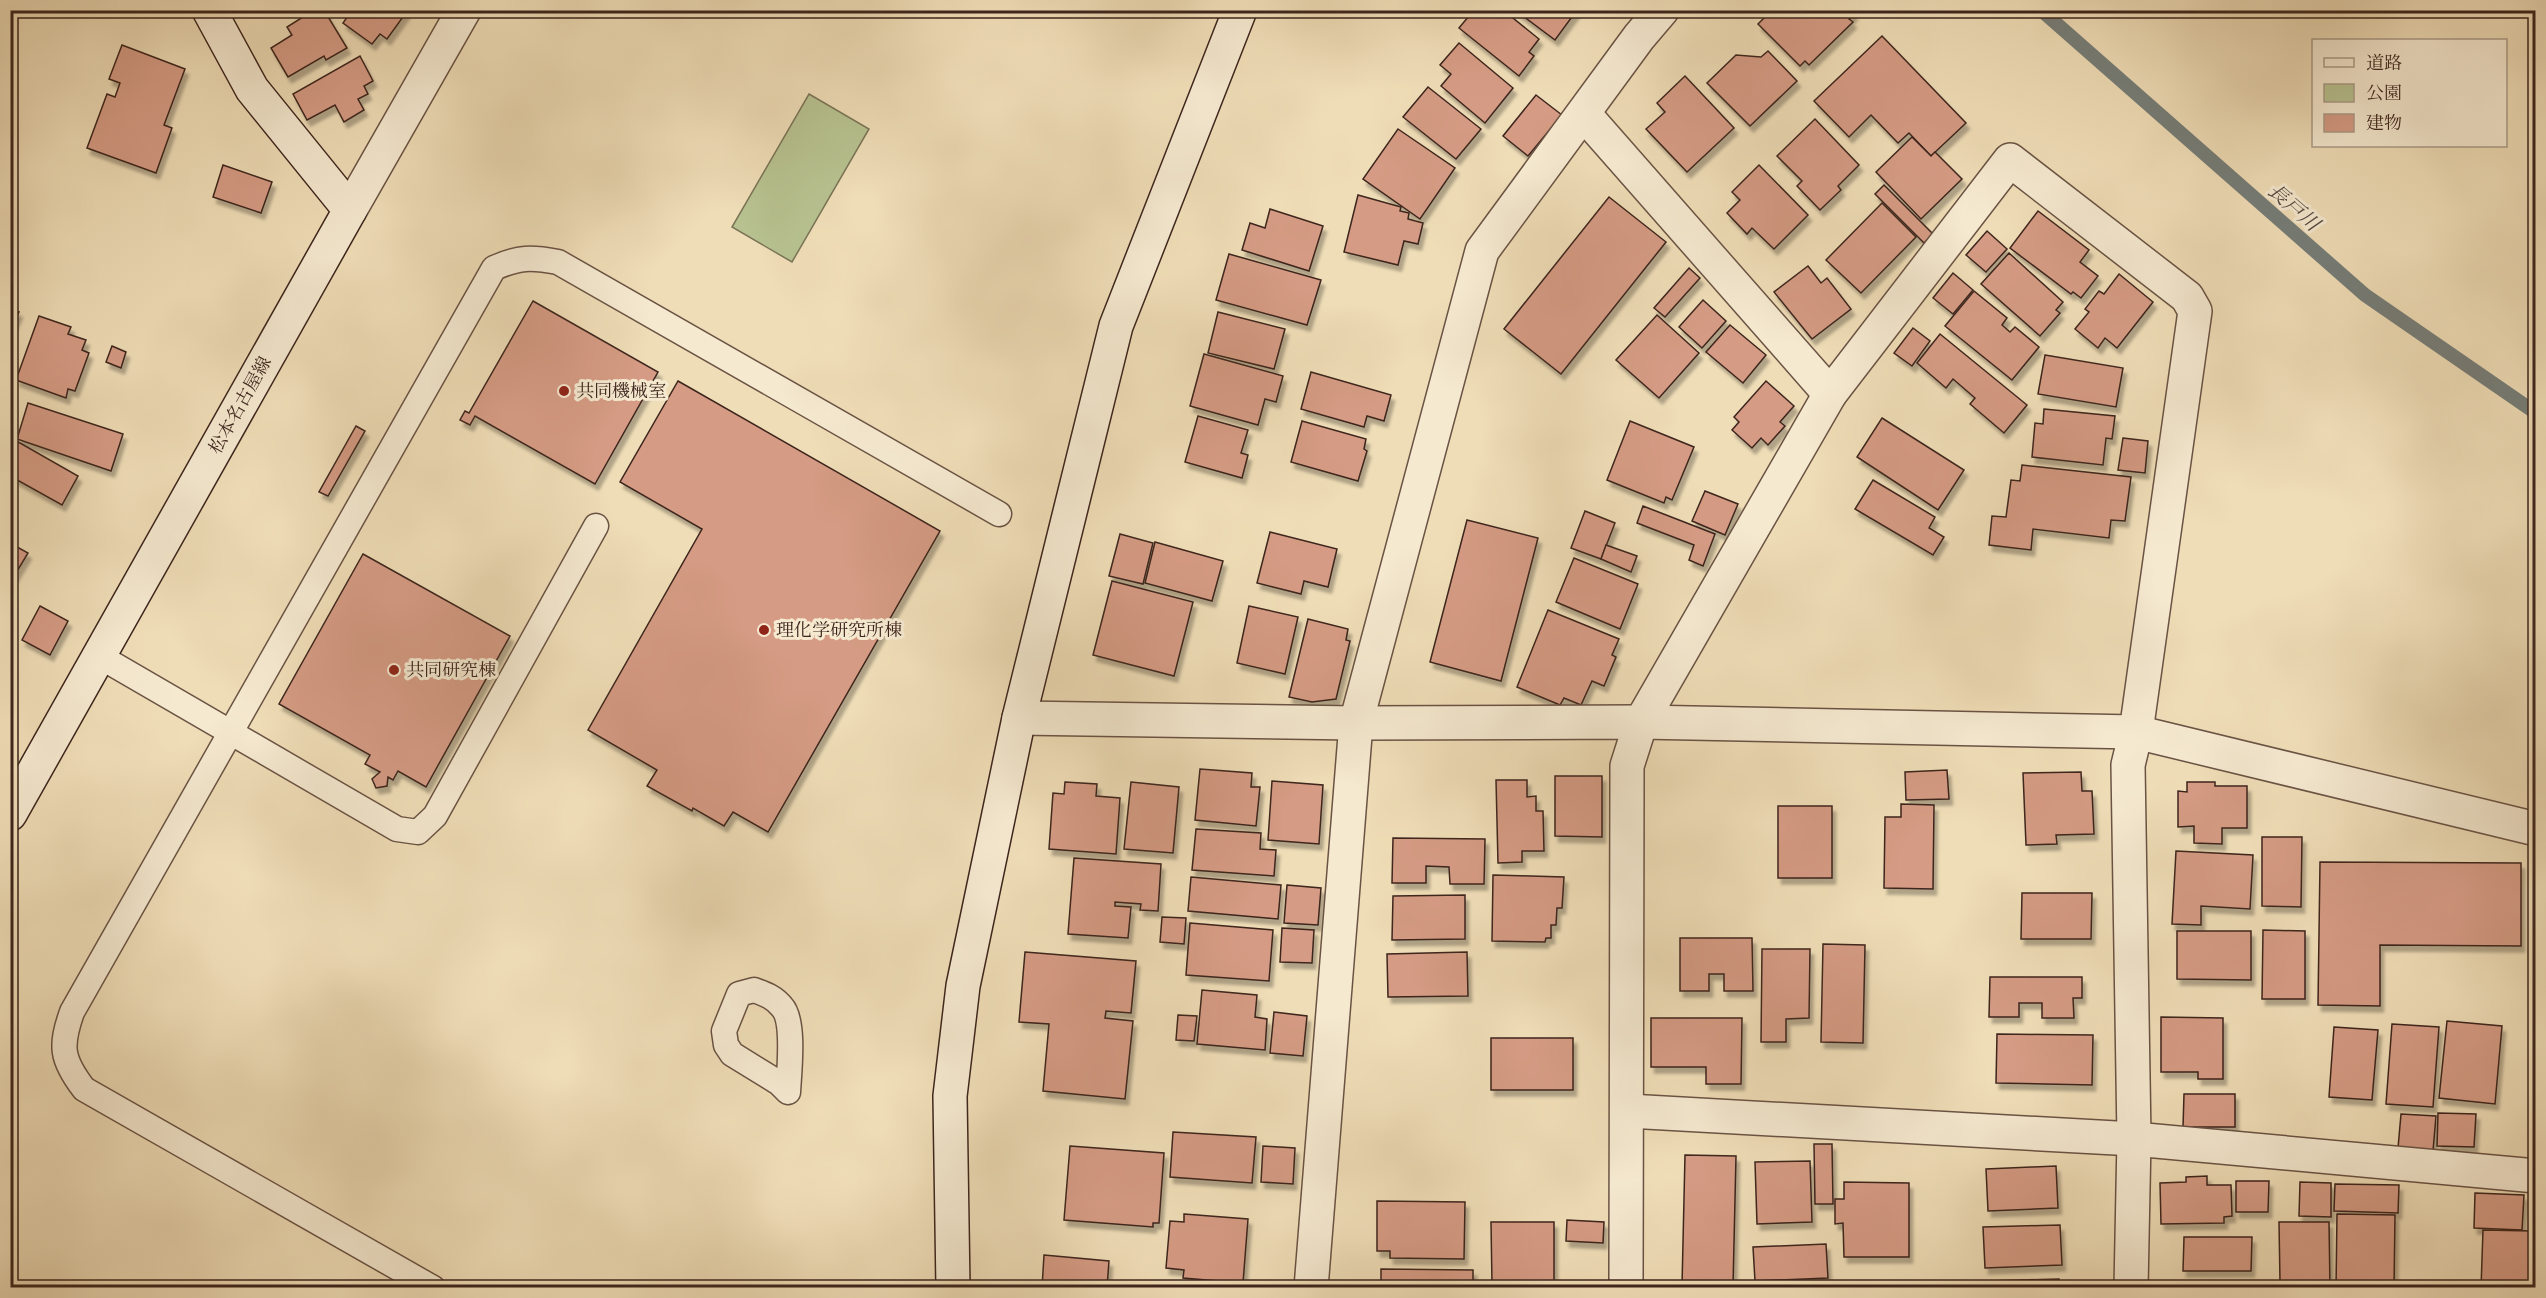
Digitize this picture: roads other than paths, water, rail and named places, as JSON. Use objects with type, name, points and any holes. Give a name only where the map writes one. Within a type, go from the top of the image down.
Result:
[{"type":"street","points":[[209,10],[252,89],[350,210]]},
{"type":"street","name":"松本名古屋線","points":[[10,814],[464,10]]},
{"type":"street","points":[[953,1287],[950,1096],[963,986],[1018,718],[1116,326],[1240,10]]},
{"type":"street","points":[[1311,1287],[1356,723],[1482,251],[1639,37],[1662,10]]},
{"type":"street","points":[[1584,114],[1830,394]]},
{"type":"street","points":[[1626,1287],[1627,766],[1641,722],[1830,394],[2010,160],[2187,297],[2195,311],[2136,732],[2128,765],[2134,1139],[2131,1287]]},
{"type":"street","points":[[1018,718],[1356,723],[1641,722],[2136,732],[2535,829]]},
{"type":"street","points":[[1628,1111],[2134,1139],[2535,1176]]},
{"type":"lane","points":[[433,1287],[84,1089],[73,1074],[65,1055],[64,1036],[72,1012],[494,268],[515,259],[536,258],[558,262],[999,514]]},
{"type":"lane","points":[[99,656],[397,829],[418,832],[435,816],[596,526]]},
{"type":"waterway","name":"長戸川","points":[[2041,10],[2365,295],[2536,413]]},
{"type":"place","name":"共同機械室","points":[[564,391]]},
{"type":"place","name":"理化学研究所棟","points":[[764,630]]},
{"type":"place","name":"共同研究棟","points":[[394,670]]}]
